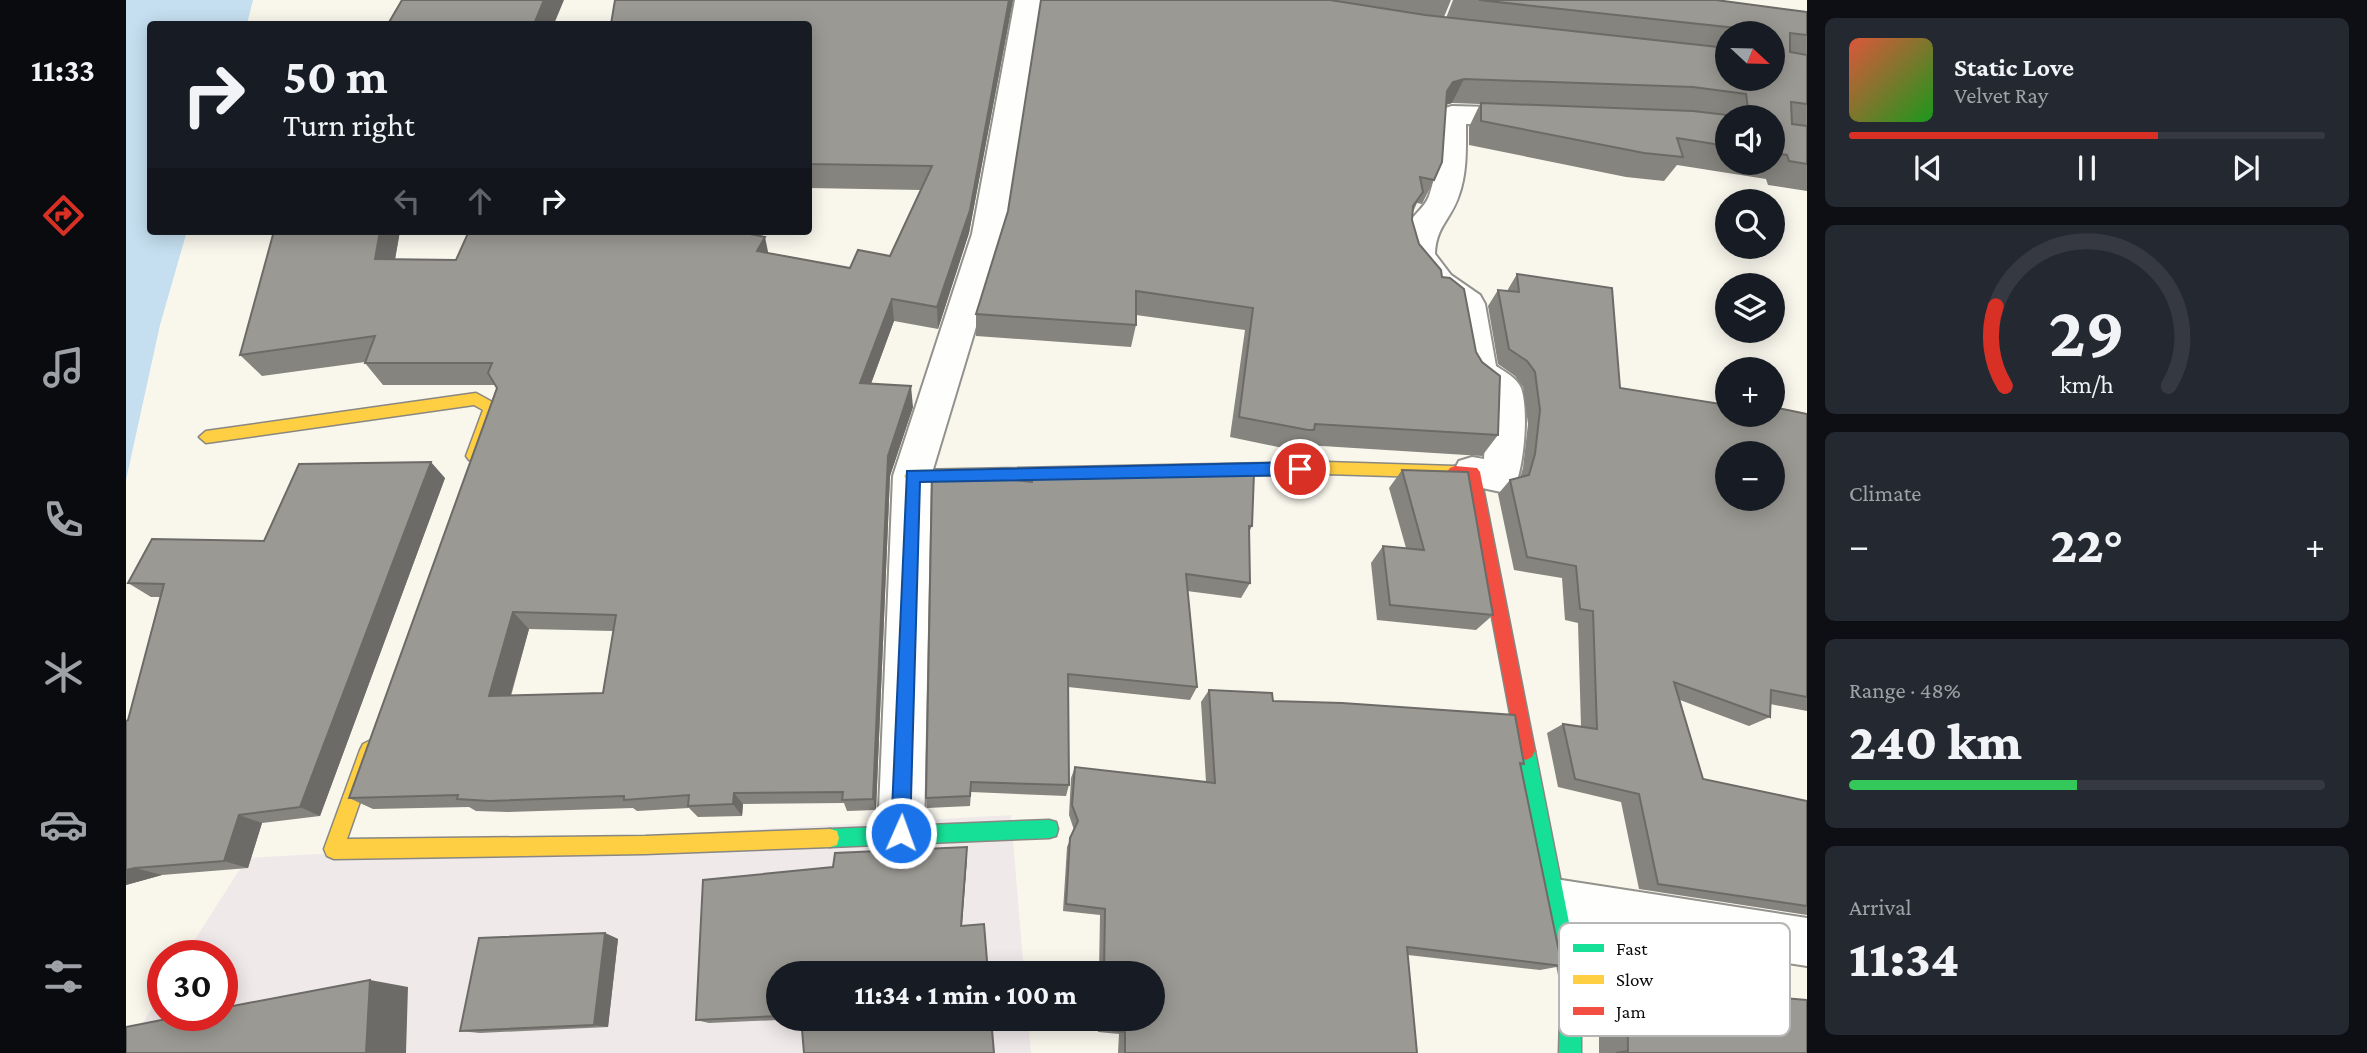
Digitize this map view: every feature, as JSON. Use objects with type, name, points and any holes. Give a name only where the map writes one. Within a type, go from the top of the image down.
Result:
[{"type":"street","points":[[901,833],[912,476],[988,234],[1028,0]]},
{"type":"street","points":[[912,476],[1326,468],[1472,472],[1501,477],[1506,426],[1504,390],[1480,373],[1468,304],[1440,283],[1419,256],[1420,232],[1435,220],[1446,191],[1452,115],[1550,118]]},
{"type":"street","points":[[206,437],[476,399],[491,408],[468,473]]},
{"type":"street","points":[[1472,472],[1559,923]]},
{"type":"street","points":[[376,733],[334,849],[645,845],[1049,829]]},
{"type":"street","points":[[1555,902],[1687,923]]},
{"type":"shaded area","points":[[1011,815],[1023,961],[766,961],[766,1031],[1029,1031],[1031,1053],[131,1053],[135,1035],[147,1016],[147,1031],[238,1031],[238,940],[195,940],[247,858]]},
{"type":"water","points":[[126,0],[253,0],[248,21],[147,21],[147,235],[186,235],[160,325],[126,480]]},
{"type":"building","points":[[402,0],[544,0],[535,21],[390,21]]},
{"type":"building","points":[[615,0],[1009,0],[970,210],[937,307],[892,299],[860,383],[911,386],[888,456],[873,799],[842,800],[843,792],[734,793],[733,804],[688,806],[689,795],[624,800],[624,796],[490,801],[457,799],[458,795],[349,798],[497,388],[488,373],[492,363],[365,363],[375,336],[240,355],[273,235],[379,235],[375,259],[456,260],[467,235],[755,235],[765,237],[757,251],[850,268],[858,250],[890,256],[932,166],[812,164],[812,21],[612,21]],"holes":[[[513,612],[616,615],[603,693],[489,696]]]},
{"type":"building","points":[[1041,0],[1330,0],[1425,15],[1715,47],[1715,90],[1464,79],[1453,82],[1447,91],[1442,162],[1434,180],[1420,177],[1423,192],[1413,206],[1412,220],[1419,244],[1441,270],[1442,277],[1450,278],[1464,289],[1476,352],[1482,362],[1500,376],[1498,435],[1315,424],[1314,430],[1308,430],[1239,417],[1253,308],[1136,291],[1136,325],[976,314],[1008,211]]},
{"type":"building","points":[[1479,0],[1716,0],[1807,12],[1807,35],[1790,33],[1790,52],[1807,55],[1807,104],[1791,102],[1792,124],[1807,126],[1807,164],[1789,161],[1785,155],[1785,105],[1748,105],[1746,94],[1723,91],[1785,91],[1785,21],[1715,21],[1715,26]]},
{"type":"building","points":[[1481,103],[1693,111],[1715,114],[1715,144],[1677,138],[1683,157],[1644,153],[1481,121]]},
{"type":"building","points":[[1517,274],[1612,288],[1620,388],[1715,403],[1715,427],[1785,427],[1785,409],[1807,414],[1807,697],[1771,690],[1770,717],[1674,682],[1703,779],[1807,801],[1807,906],[1658,884],[1639,794],[1575,779],[1563,724],[1597,729],[1593,611],[1580,609],[1576,566],[1527,557],[1510,480],[1529,475],[1535,454],[1540,410],[1535,372],[1527,361],[1509,349],[1498,290],[1519,292]]},
{"type":"building","points":[[431,462],[300,807],[239,815],[224,861],[126,870],[126,721],[164,584],[128,583],[152,539],[264,541],[299,464]]},
{"type":"building","points":[[1235,470],[1254,473],[1252,526],[1249,526],[1250,583],[1186,574],[1197,687],[1068,674],[1069,785],[971,782],[970,796],[926,798],[932,476],[966,475],[1032,482],[1033,474]]},
{"type":"building","points":[[1402,470],[1468,472],[1493,615],[1390,605],[1383,546],[1424,550]]},
{"type":"building","points":[[1209,690],[1272,693],[1273,701],[1515,715],[1524,764],[1520,763],[1559,952],[1559,966],[1407,947],[1417,1053],[1125,1053],[1125,1032],[1118,1031],[1165,1031],[1165,961],[1104,961],[1105,909],[1066,904],[1070,838],[1078,821],[1072,805],[1075,767],[1215,783]]},
{"type":"building","points":[[967,847],[961,926],[984,924],[987,961],[766,961],[766,1017],[696,1020],[703,880],[833,867],[835,853]]},
{"type":"building","points":[[605,933],[594,1025],[460,1031],[479,938]]},
{"type":"building","points":[[370,980],[366,1053],[126,1053],[126,1027],[147,1023],[147,1031],[238,1031],[238,1005]]},
{"type":"building","points":[[1790,999],[1807,1000],[1807,1053],[1616,1053],[1628,1051],[1628,1036],[1790,1036]]},
{"type":"building","points":[[802,1031],[992,1031],[994,1053],[804,1053]]},
{"type":"traffic: fast","points":[[1526,751],[1559,923]]},
{"type":"traffic: fast","points":[[830,838],[1049,829]]},
{"type":"traffic: fast","points":[[1570,1036],[1570,1053]]},
{"type":"traffic: slow","points":[[206,437],[476,399],[491,408],[474,456]]},
{"type":"traffic: slow","points":[[912,476],[1326,468],[1455,472]]},
{"type":"traffic: slow","points":[[369,750],[334,849],[645,845],[830,838]]},
{"type":"traffic: jam","points":[[1455,472],[1472,472],[1526,751]]},
{"type":"route","points":[[901,833],[912,476],[1300,469]]}]
